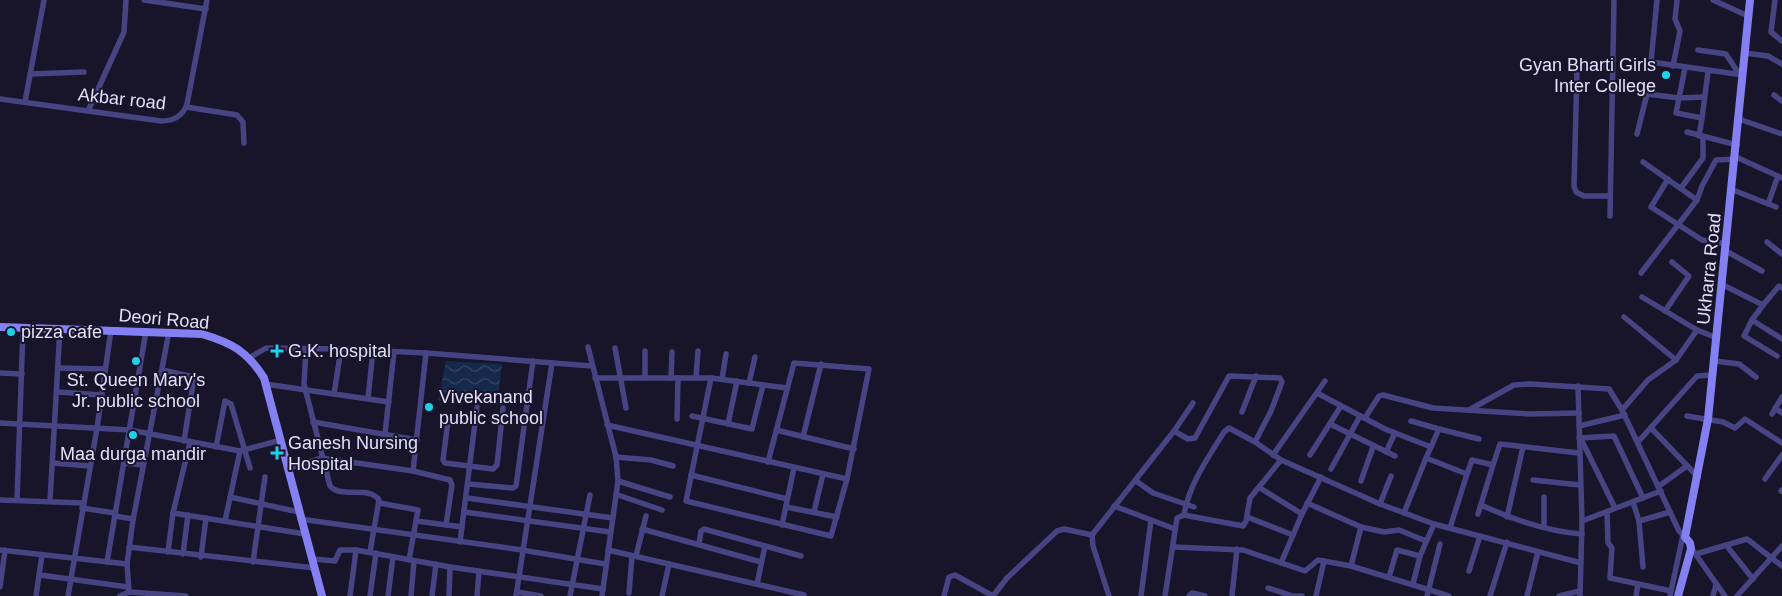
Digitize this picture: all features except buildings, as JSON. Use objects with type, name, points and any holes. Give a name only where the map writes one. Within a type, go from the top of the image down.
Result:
[{"type":"street","points":[[25,102],[44,0]]},
{"type":"street","points":[[88,111],[126,26],[126,0]]},
{"type":"street","points":[[144,0],[206,9]]},
{"type":"street","name":"Akbar road","points":[[0,99],[161,122],[177,118],[186,107],[207,0]]},
{"type":"street","points":[[1610,216],[1614,0]]},
{"type":"street","points":[[1657,0],[1650,60],[1652,63],[1708,72],[1741,74]]},
{"type":"street","points":[[1673,66],[1680,31],[1675,18],[1678,0]]},
{"type":"street","points":[[1713,0],[1748,16]]},
{"type":"street","name":"Ukharra Road","points":[[1678,596],[1708,419],[1733,190],[1741,74],[1750,0]]},
{"type":"street","points":[[1775,0],[1771,32],[1782,41]]},
{"type":"street","points":[[1698,50],[1726,54],[1741,74]]},
{"type":"street","points":[[1745,53],[1768,56],[1781,62]]},
{"type":"street","points":[[1610,196],[1580,195],[1576,192],[1574,186],[1577,70],[1582,66],[1612,67]]},
{"type":"street","points":[[1685,68],[1676,114],[1702,118]]},
{"type":"street","points":[[30,74],[84,72]]},
{"type":"street","points":[[1681,188],[1703,158],[1702,118],[1708,72]]},
{"type":"street","points":[[1637,134],[1647,94],[1679,98],[1704,97]]},
{"type":"street","points":[[1774,95],[1782,101]]},
{"type":"street","points":[[186,107],[237,115],[243,122],[244,143]]},
{"type":"street","points":[[1739,120],[1782,134]]},
{"type":"street","points":[[1687,132],[1737,145]]},
{"type":"street","points":[[1641,273],[1697,200],[1716,160],[1736,158],[1780,177],[1768,204]]},
{"type":"street","points":[[1642,162],[1697,200]]},
{"type":"street","points":[[1668,179],[1651,206],[1702,240],[1727,248],[1762,271]]},
{"type":"street","points":[[1733,190],[1776,207]]},
{"type":"street","points":[[1767,242],[1782,254]]},
{"type":"street","points":[[1665,311],[1689,276],[1672,262]]},
{"type":"street","points":[[1723,285],[1763,306]]},
{"type":"street","points":[[1777,356],[1744,336],[1752,320],[1781,285]]},
{"type":"street","points":[[1642,297],[1697,330],[1717,338]]},
{"type":"street","points":[[1624,317],[1676,360]]},
{"type":"street","points":[[1752,320],[1782,339]]},
{"type":"street","name":"Deori Road","points":[[0,327],[202,334],[227,342],[250,358],[265,384],[322,596]]},
{"type":"street","points":[[18,500],[23,328]]},
{"type":"street","points":[[50,502],[58,392],[60,328]]},
{"type":"street","points":[[68,596],[97,428],[111,330]]},
{"type":"street","points":[[1579,426],[1624,413],[1648,380],[1676,360],[1697,330]]},
{"type":"street","points":[[106,562],[146,332]]},
{"type":"street","points":[[128,590],[127,564],[133,519],[168,332]]},
{"type":"street","points":[[588,347],[616,457],[618,481],[618,495],[610,532],[602,596]]},
{"type":"street","points":[[250,358],[266,348],[341,349],[426,353],[592,366]]},
{"type":"street","points":[[615,348],[626,408]]},
{"type":"street","points":[[306,349],[304,389],[332,488],[372,494],[378,498],[370,596]]},
{"type":"street","points":[[334,394],[341,349]]},
{"type":"street","points":[[696,378],[698,350]]},
{"type":"street","points":[[368,398],[373,351]]},
{"type":"street","points":[[645,351],[645,378]]},
{"type":"street","points":[[385,434],[394,352]]},
{"type":"street","points":[[671,378],[672,352]]},
{"type":"street","points":[[413,471],[418,440],[426,353]]},
{"type":"street","points":[[722,379],[726,354]]},
{"type":"street","points":[[749,383],[755,357]]},
{"type":"street","points":[[468,484],[513,488],[516,486],[533,361]]},
{"type":"street","points":[[1715,361],[1740,364],[1756,377]]},
{"type":"street","points":[[541,596],[516,594],[552,363]]},
{"type":"street","points":[[711,378],[686,501],[832,536],[854,449],[870,370],[868,368],[794,363],[768,462]]},
{"type":"street","points":[[803,437],[821,364]]},
{"type":"street","points":[[59,368],[105,369]]},
{"type":"street","points":[[162,370],[194,377],[187,442],[173,513],[168,552]]},
{"type":"street","points":[[0,374],[22,374]]},
{"type":"street","points":[[1638,442],[1697,376],[1713,375]]},
{"type":"street","points":[[1174,432],[1193,439],[1228,378],[1234,376],[1277,377],[1282,382],[1271,412],[1255,442]]},
{"type":"street","points":[[1242,412],[1256,376]]},
{"type":"street","points":[[595,378],[711,378],[787,388]]},
{"type":"street","points":[[677,419],[678,378]]},
{"type":"street","points":[[728,424],[737,381]]},
{"type":"street","points":[[1273,455],[1325,381]]},
{"type":"street","points":[[265,384],[389,402]]},
{"type":"street","points":[[692,416],[753,428],[763,385]]},
{"type":"street","points":[[1468,410],[1514,385],[1578,386],[1609,390],[1624,413],[1670,512],[1716,585],[1725,596]]},
{"type":"street","points":[[1559,596],[1580,593],[1582,521],[1578,386]]},
{"type":"street","points":[[58,392],[102,395]]},
{"type":"street","points":[[1317,393],[1395,433],[1431,447]]},
{"type":"street","points":[[1332,469],[1350,436],[1381,395],[1433,408],[1529,414],[1579,413]]},
{"type":"street","points":[[1772,414],[1782,397]]},
{"type":"street","points":[[216,446],[225,401],[231,404],[243,451],[250,468]]},
{"type":"street","points":[[1109,596],[1093,546],[1092,535],[1174,432],[1193,403]]},
{"type":"street","points":[[1310,455],[1341,406]]},
{"type":"street","points":[[460,542],[478,407]]},
{"type":"street","points":[[448,421],[444,462],[496,468],[503,408]]},
{"type":"street","points":[[1775,408],[1782,413]]},
{"type":"street","points":[[1687,416],[1708,419],[1736,428],[1745,418],[1782,443]]},
{"type":"street","points":[[1411,421],[1479,439]]},
{"type":"street","points":[[313,422],[418,440]]},
{"type":"street","points":[[0,423],[130,430],[243,451],[280,440]]},
{"type":"street","points":[[1330,424],[1350,436],[1395,456]]},
{"type":"street","points":[[607,425],[847,479]]},
{"type":"street","points":[[1651,428],[1698,477]]},
{"type":"street","points":[[1184,515],[1186,504],[1196,479],[1226,430],[1231,429],[1282,460],[1380,504],[1434,524],[1581,563]]},
{"type":"street","points":[[1404,513],[1439,429]]},
{"type":"street","points":[[776,430],[854,449]]},
{"type":"street","points":[[1386,452],[1395,433]]},
{"type":"street","points":[[1580,438],[1614,436],[1643,498]]},
{"type":"street","points":[[1580,438],[1615,508]]},
{"type":"street","points":[[1478,514],[1500,444],[1579,453]]},
{"type":"street","points":[[1361,481],[1374,447]]},
{"type":"street","points":[[1507,517],[1522,447]]},
{"type":"street","points":[[225,521],[243,451]]},
{"type":"street","points":[[1765,479],[1782,455]]},
{"type":"street","points":[[616,457],[651,460],[673,466]]},
{"type":"street","points":[[289,468],[322,458],[413,471],[452,483],[446,525]]},
{"type":"street","points":[[1426,458],[1466,474]]},
{"type":"street","points":[[1165,596],[1177,518],[1184,515],[1240,527],[1245,524],[1250,498],[1282,460]]},
{"type":"street","points":[[1450,528],[1472,460],[1493,464]]},
{"type":"street","points":[[52,463],[90,466]]},
{"type":"street","points":[[124,463],[143,465]]},
{"type":"street","points":[[1582,521],[1643,498],[1660,489],[1687,466]]},
{"type":"street","points":[[782,525],[794,468]]},
{"type":"street","points":[[814,512],[823,474]]},
{"type":"street","points":[[691,475],[787,500]]},
{"type":"street","points":[[1380,504],[1392,476]]},
{"type":"street","points":[[253,562],[265,477]]},
{"type":"street","points":[[1281,563],[1307,503],[1321,477]]},
{"type":"street","points":[[1533,480],[1580,485]]},
{"type":"street","points":[[618,481],[670,496]]},
{"type":"street","points":[[1136,481],[1153,493],[1194,507]]},
{"type":"street","points":[[1260,488],[1302,514]]},
{"type":"street","points":[[570,596],[590,495]]},
{"type":"street","points":[[618,495],[662,510]]},
{"type":"street","points":[[230,497],[300,516],[606,564]]},
{"type":"street","points":[[1544,497],[1544,527]]},
{"type":"street","points":[[467,498],[531,505],[613,518]]},
{"type":"street","points":[[0,500],[50,502],[83,506],[133,519]]},
{"type":"street","points":[[1633,502],[1638,521],[1643,567]]},
{"type":"street","points":[[379,503],[416,509],[411,596]]},
{"type":"street","points":[[1307,503],[1361,527],[1384,532],[1399,530],[1426,540]]},
{"type":"street","points":[[1481,505],[1507,517],[1544,527],[1582,534]]},
{"type":"street","points":[[1114,506],[1175,529]]},
{"type":"street","points":[[786,507],[837,517]]},
{"type":"street","points":[[464,512],[610,532]]},
{"type":"street","points":[[1607,512],[1608,543],[1612,548],[1609,576],[1611,579],[1670,593],[1688,542]]},
{"type":"street","points":[[1638,521],[1670,512]]},
{"type":"street","points":[[173,513],[305,534]]},
{"type":"street","points":[[183,554],[188,515]]},
{"type":"street","points":[[629,593],[634,556],[646,516]]},
{"type":"street","points":[[1247,517],[1293,535]]},
{"type":"street","points":[[201,557],[206,518]]},
{"type":"street","points":[[1141,596],[1150,520]]},
{"type":"street","points":[[416,521],[462,527]]},
{"type":"street","points":[[1413,584],[1420,556],[1434,524]]},
{"type":"street","points":[[1351,566],[1361,527]]},
{"type":"street","points":[[642,528],[761,562]]},
{"type":"street","points":[[944,596],[952,575],[958,576],[993,596],[1008,578],[1057,531],[1064,528],[1092,535]]},
{"type":"street","points":[[699,544],[701,531],[704,529],[801,556]]},
{"type":"street","points":[[1469,571],[1480,536]]},
{"type":"street","points":[[1688,542],[1726,545],[1746,539],[1782,566]]},
{"type":"street","points":[[1490,596],[1506,542]]},
{"type":"street","points":[[1428,593],[1440,544]]},
{"type":"street","points":[[1726,545],[1753,579]]},
{"type":"street","points":[[757,584],[765,546]]},
{"type":"street","points":[[1173,546],[1237,549],[1306,571],[1317,560],[1324,561],[1351,566],[1413,584],[1428,593],[1449,596]]},
{"type":"street","points":[[1736,596],[1782,546]]},
{"type":"street","points":[[129,547],[201,557],[315,568]]},
{"type":"street","points":[[1232,596],[1237,549]]},
{"type":"street","points":[[0,587],[2,550],[127,564]]},
{"type":"street","points":[[313,559],[335,561],[340,550],[356,550],[450,567],[603,589]]},
{"type":"street","points":[[350,596],[356,550]]},
{"type":"street","points":[[608,550],[804,595]]},
{"type":"street","points":[[1389,577],[1397,550],[1420,556]]},
{"type":"street","points":[[1527,596],[1538,552]]},
{"type":"street","points":[[36,596],[42,555]]},
{"type":"street","points":[[388,596],[393,557]]},
{"type":"street","points":[[1316,596],[1324,561]]},
{"type":"street","points":[[432,596],[436,564]]},
{"type":"street","points":[[662,596],[669,564]]},
{"type":"street","points":[[448,596],[450,567]]},
{"type":"street","points":[[478,596],[479,571]]},
{"type":"street","points":[[40,575],[128,590],[186,596]]},
{"type":"street","points":[[1636,596],[1638,584]]},
{"type":"street","points":[[1713,596],[1716,585]]},
{"type":"street","points":[[1268,588],[1294,596],[1302,596]]},
{"type":"street","points":[[120,596],[128,590]]},
{"type":"street","points":[[1189,596],[1192,593],[1205,596]]},
{"type":"water","points":[[446,361],[502,364],[497,405],[438,401]]},
{"type":"place","name":"Gyan Bharti Girls Inter College","points":[[1666,75]]},
{"type":"place","name":"pizza cafe","points":[[11,332]]},
{"type":"place","name":"G.K. hospital","points":[[277,351]]},
{"type":"place","name":"St. Queen Mary's Jr. public school","points":[[136,361]]},
{"type":"place","name":"Vivekanand public school","points":[[429,407]]},
{"type":"place","name":"Maa durga mandir","points":[[133,435]]},
{"type":"place","name":"Ganesh Nursing Hospital","points":[[277,453]]}]
